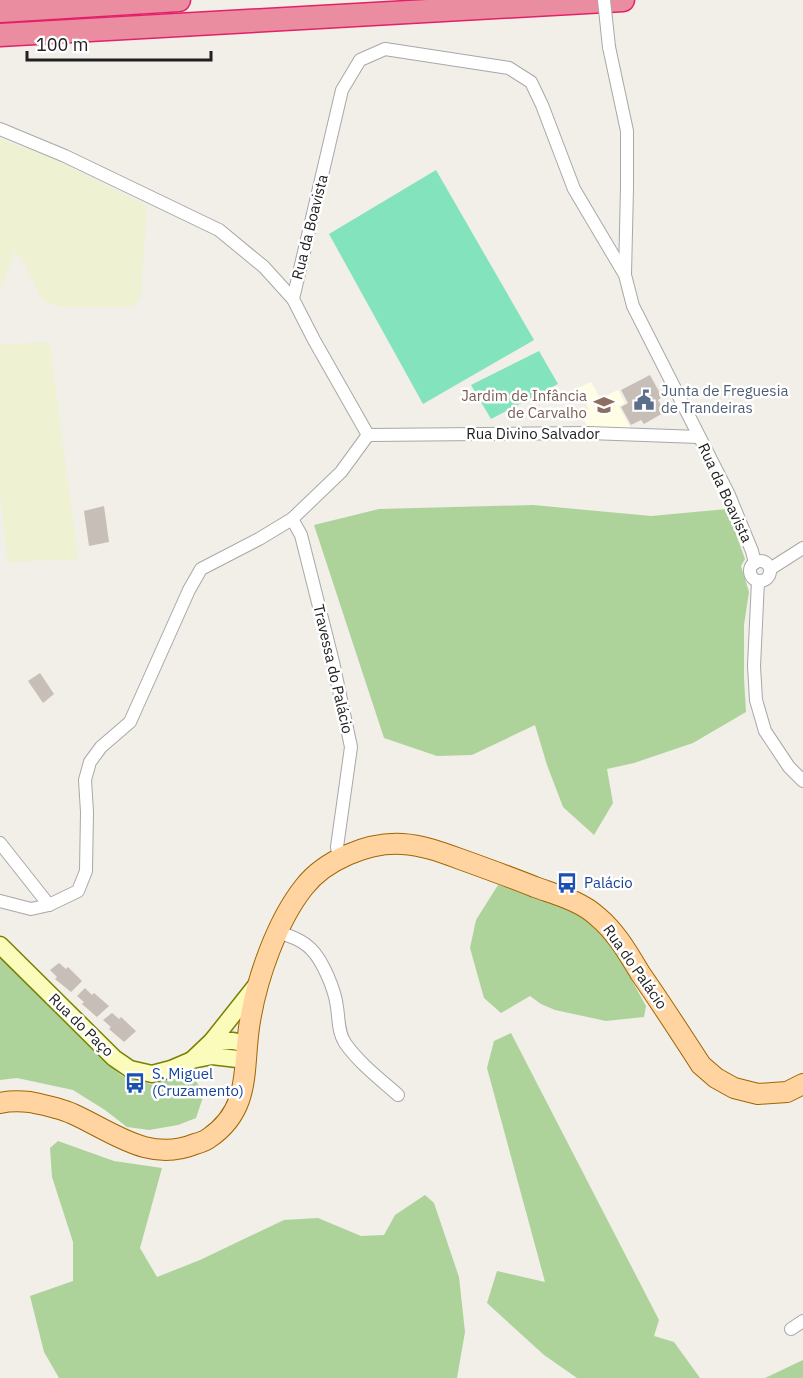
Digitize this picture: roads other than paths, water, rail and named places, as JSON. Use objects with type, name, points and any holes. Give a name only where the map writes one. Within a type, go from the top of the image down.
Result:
[{"type":"highway","points":[[0,11],[179,0]]},
{"type":"highway","points":[[0,35],[623,0]]},
{"type":"main road","name":"Rua do Palácio","points":[[0,1103],[24,1102],[46,1105],[72,1113],[141,1147],[168,1151],[186,1148],[208,1139],[229,1120],[238,1105],[243,1086],[250,1020],[259,982],[263,967],[289,908],[305,885],[339,859],[368,847],[401,844],[436,850],[573,901],[598,916],[618,938],[701,1065],[716,1078],[734,1088],[758,1094],[787,1092],[803,1084]]},
{"type":"street","points":[[604,0],[609,46],[627,131],[625,275]]},
{"type":"street","name":"Rua da Boavista","points":[[368,435],[292,299],[342,90],[360,60],[385,49],[509,68],[531,82],[574,189],[625,275],[633,306],[729,495],[755,563]]},
{"type":"street","points":[[0,129],[65,156],[219,230],[264,267],[292,299]]},
{"type":"street","name":"Rua Divino Salvador","points":[[368,435],[589,433],[699,437]]},
{"type":"street","points":[[0,901],[31,909],[49,905],[78,891],[86,871],[85,780],[90,762],[101,747],[130,722],[189,590],[201,570],[292,519],[341,472],[368,435]]},
{"type":"street","name":"Travessa do Palácio","points":[[292,519],[301,536],[333,662],[351,747],[337,847],[339,859]]},
{"type":"street","points":[[758,581],[767,579],[770,569],[803,548]]},
{"type":"street","points":[[758,581],[751,573],[755,563],[765,563],[770,569]]},
{"type":"street","points":[[758,581],[754,666],[756,700],[765,731],[789,767],[803,781]]},
{"type":"street","points":[[0,843],[49,905]]},
{"type":"street","points":[[278,932],[297,939],[311,949],[332,987],[337,1005],[339,1030],[345,1042],[364,1064],[398,1095]]},
{"type":"street","name":"Rua do Paço","points":[[0,945],[114,1058],[130,1069],[152,1074],[192,1060],[247,1052]]},
{"type":"street","points":[[192,1060],[212,1041],[259,982]]},
{"type":"street","points":[[212,1041],[233,1041],[247,1052]]},
{"type":"street","points":[[791,1329],[803,1321]]},
{"type":"place","name":"Junta de Freguesia de Trandeiras","points":[[644,400]]},
{"type":"place","name":"Jardim de Infância de Carvalho","points":[[604,405]]},
{"type":"place","name":"Palácio","points":[[567,883]]},
{"type":"place","name":"S. Miguel (Cruzamento)","points":[[135,1083]]}]
